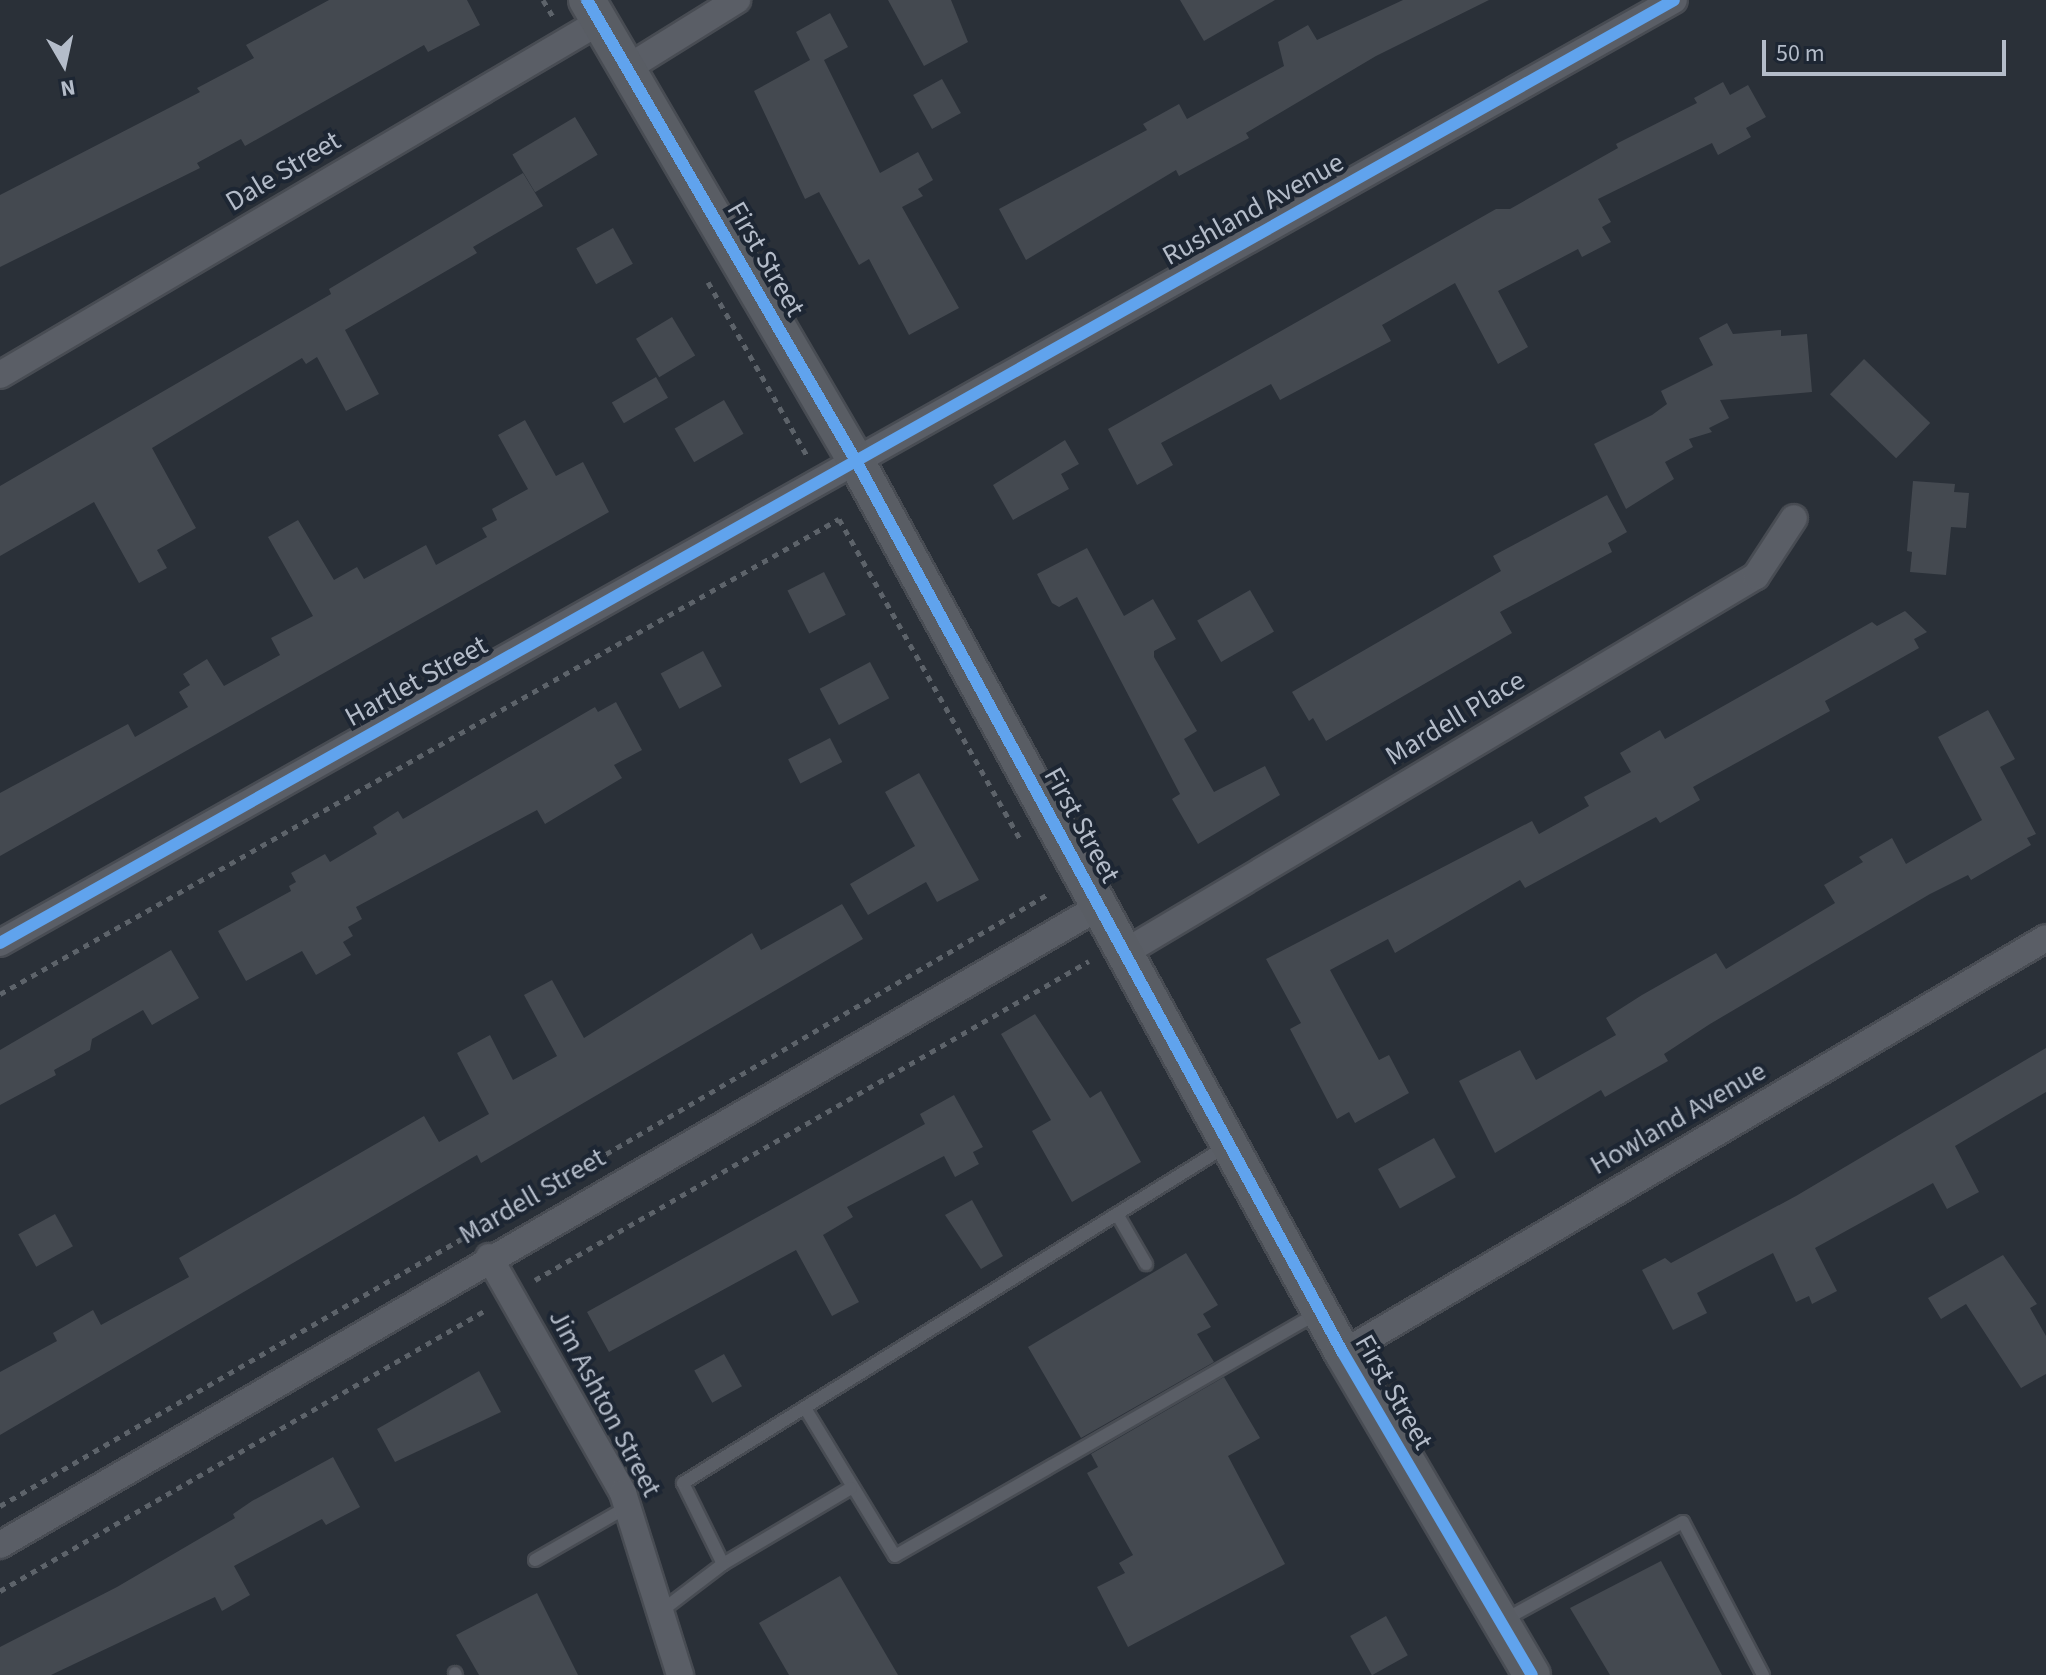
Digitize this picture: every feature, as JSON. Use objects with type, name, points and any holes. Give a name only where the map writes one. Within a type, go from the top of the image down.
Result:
[{"type":"street","points":[[626,69],[737,0]]},
{"type":"street","name":"Rushland Avenue","points":[[856,461],[1674,0]]},
{"type":"street","name":"First Street","points":[[593,11],[856,461],[1099,907],[1127,951],[1343,1353],[1532,1675]]},
{"type":"street","name":"Dale Street","points":[[0,375],[593,11]]},
{"type":"street","name":"Hartlet Street","points":[[0,943],[856,461]]},
{"type":"street","name":"Mardell Place","points":[[1127,951],[1756,576],[1794,518]]},
{"type":"street","name":"Mardell Street","points":[[0,1545],[489,1257],[1099,907]]},
{"type":"street","name":"Howland Avenue","points":[[1343,1353],[2046,938]]},
{"type":"street","name":"Jim Ashton Street","points":[[489,1257],[627,1507],[680,1675]]},
{"type":"lane","points":[[723,1564],[683,1483],[1231,1144]]},
{"type":"lane","points":[[1117,1214],[1146,1264]]},
{"type":"lane","points":[[805,1408],[895,1556],[1320,1311]]},
{"type":"lane","points":[[660,1612],[723,1564],[851,1488]]},
{"type":"lane","points":[[535,1560],[627,1507]]},
{"type":"lane","points":[[1501,1621],[1683,1522],[1763,1675]]},
{"type":"path","points":[[543,0],[554,19]]},
{"type":"path","points":[[0,994],[839,519],[1028,854]]},
{"type":"path","points":[[0,1506],[1052,896],[1044,882]]},
{"type":"path","points":[[530,1283],[1089,961]]},
{"type":"path","points":[[0,1591],[487,1309]]},
{"type":"building","points":[[329,0],[467,0],[480,25],[428,52],[424,45],[245,146],[241,139],[197,163],[200,168],[0,267],[0,195],[200,92],[197,88],[254,58],[246,45]]},
{"type":"building","points":[[888,0],[951,0],[968,42],[924,66]]},
{"type":"building","points":[[1180,0],[1275,0],[1204,41]]},
{"type":"building","points":[[1403,0],[1489,0],[1376,56],[1246,133],[1249,138],[1179,176],[1176,170],[1026,260],[999,209],[1147,130],[1143,124],[1179,104],[1187,119],[1284,66],[1278,42],[1308,25],[1317,40]]},
{"type":"building","points":[[830,13],[848,47],[824,60],[880,173],[918,152],[933,180],[918,189],[923,196],[902,207],[959,308],[909,335],[869,259],[859,265],[819,192],[805,199],[754,91],[810,60],[796,32]]},
{"type":"building","points":[[942,79],[961,113],[932,129],[913,95]]},
{"type":"building","points":[[1723,82],[1730,95],[1748,85],[1766,117],[1746,128],[1751,137],[1718,155],[1712,143],[1598,199],[1611,222],[1602,227],[1611,242],[1582,257],[1578,249],[1498,291],[1528,347],[1498,364],[1455,283],[1382,325],[1391,341],[1280,400],[1271,384],[1161,443],[1173,465],[1137,485],[1108,429],[1496,209],[1510,209],[1618,148],[1616,144],[1697,103],[1694,98]]},
{"type":"building","points":[[575,117],[598,155],[535,192],[512,155]]},
{"type":"building","points":[[523,173],[543,206],[473,247],[477,253],[345,330],[379,394],[346,411],[317,357],[306,364],[302,358],[152,448],[196,528],[157,550],[167,568],[139,583],[94,502],[0,556],[0,486],[331,294],[329,289]]},
{"type":"building","points":[[613,228],[633,264],[596,284],[576,248]]},
{"type":"building","points":[[672,317],[695,356],[659,377],[636,339]]},
{"type":"building","points":[[1727,323],[1733,334],[1781,330],[1781,336],[1807,334],[1812,392],[1720,400],[1729,418],[1709,428],[1712,432],[1689,439],[1693,447],[1665,462],[1674,479],[1626,509],[1594,444],[1652,415],[1667,404],[1661,391],[1713,365],[1699,338]]},
{"type":"building","points":[[1864,359],[1930,423],[1896,458],[1830,394]]},
{"type":"building","points":[[656,377],[668,398],[624,423],[612,403]]},
{"type":"building","points":[[724,400],[744,434],[694,462],[675,428]]},
{"type":"building","points":[[525,420],[556,476],[583,462],[609,512],[0,856],[0,793],[128,724],[135,737],[188,707],[179,692],[190,685],[183,674],[207,659],[224,686],[280,655],[271,638],[313,616],[268,537],[298,520],[334,580],[357,567],[364,579],[426,545],[436,565],[487,537],[482,528],[497,520],[492,509],[528,489],[498,435]]},
{"type":"building","points":[[1065,440],[1079,464],[1061,474],[1069,489],[1013,520],[993,485]]},
{"type":"building","points":[[1913,481],[1955,484],[1954,492],[1969,493],[1966,528],[1951,527],[1946,575],[1910,572],[1912,552],[1907,551]]},
{"type":"building","points":[[1607,495],[1627,532],[1608,543],[1612,552],[1500,612],[1512,633],[1326,741],[1313,718],[1309,721],[1292,692],[1501,571],[1493,556]]},
{"type":"building","points":[[1087,548],[1124,616],[1153,599],[1176,639],[1154,651],[1154,657],[1197,731],[1184,739],[1214,792],[1265,766],[1280,795],[1198,844],[1172,799],[1180,794],[1077,597],[1059,607],[1052,603],[1037,574]]},
{"type":"building","points":[[824,572],[846,615],[809,633],[787,591]]},
{"type":"building","points":[[1250,590],[1274,632],[1221,662],[1197,620]]},
{"type":"building","points":[[1905,611],[1927,632],[1914,639],[1919,648],[1825,701],[1830,711],[1693,787],[1700,800],[1660,823],[1656,817],[1525,888],[1520,880],[1395,953],[1388,939],[1330,970],[1379,1060],[1389,1055],[1409,1093],[1355,1123],[1349,1112],[1337,1119],[1290,1029],[1301,1023],[1266,959],[1532,821],[1539,834],[1589,806],[1584,797],[1631,772],[1620,753],[1660,730],[1665,739],[1872,622],[1877,626]]},
{"type":"building","points":[[703,651],[722,686],[679,709],[661,674]]},
{"type":"building","points":[[870,662],[889,698],[839,725],[820,689]]},
{"type":"building","points":[[616,702],[642,750],[614,765],[622,778],[545,824],[537,810],[356,907],[362,919],[348,927],[353,936],[343,942],[351,955],[316,975],[302,951],[246,981],[218,931],[291,891],[289,886],[296,882],[291,873],[325,854],[330,862],[377,834],[373,827],[398,811],[403,819],[595,707],[598,712]]},
{"type":"building","points":[[1988,710],[2015,759],[2000,767],[2036,834],[2027,838],[2031,845],[1971,880],[1968,875],[1930,894],[1710,1024],[1664,1054],[1668,1061],[1605,1097],[1601,1090],[1495,1153],[1459,1081],[1520,1050],[1536,1080],[1616,1035],[1606,1018],[1642,995],[1716,953],[1726,969],[1835,903],[1824,885],[1863,862],[1859,857],[1892,838],[1906,864],[1982,820],[1938,737]]},
{"type":"building","points":[[830,738],[842,762],[800,783],[788,759]]},
{"type":"building","points":[[919,773],[979,880],[937,902],[926,882],[868,915],[850,884],[915,846],[885,792]]},
{"type":"building","points":[[842,904],[863,939],[481,1163],[477,1155],[0,1435],[0,1372],[57,1341],[53,1333],[93,1310],[101,1325],[189,1277],[179,1258],[424,1116],[439,1142],[489,1114],[457,1053],[490,1035],[513,1080],[557,1056],[524,995],[552,980],[584,1038],[752,933],[761,950]]},
{"type":"building","points":[[171,950],[199,998],[152,1025],[143,1010],[92,1039],[90,1050],[54,1070],[56,1075],[0,1105],[0,1050]]},
{"type":"building","points":[[1035,1014],[1090,1098],[1101,1091],[1141,1162],[1072,1202],[1032,1131],[1051,1120],[1001,1034]]},
{"type":"building","points":[[2046,1048],[2046,1092],[1955,1146],[1979,1192],[1947,1209],[1933,1183],[1815,1248],[1837,1291],[1812,1304],[1809,1296],[1796,1302],[1773,1253],[1697,1293],[1707,1313],[1673,1330],[1642,1270],[1665,1258],[1671,1263],[1796,1196]]},
{"type":"building","points":[[954,1095],[983,1147],[973,1152],[979,1164],[955,1177],[944,1156],[847,1207],[853,1217],[823,1235],[859,1302],[832,1316],[796,1250],[609,1352],[587,1312],[925,1124],[920,1114]]},
{"type":"building","points":[[1434,1138],[1456,1177],[1400,1208],[1378,1169]]},
{"type":"building","points":[[972,1200],[1003,1256],[981,1269],[945,1215]]},
{"type":"building","points":[[55,1214],[73,1246],[36,1267],[18,1234]]},
{"type":"building","points":[[1186,1253],[1218,1305],[1203,1314],[1211,1327],[1197,1334],[1214,1362],[1081,1438],[1028,1347]]},
{"type":"building","points":[[2003,1255],[2037,1304],[2030,1308],[2046,1336],[2046,1374],[2021,1388],[1966,1304],[1941,1319],[1928,1298]]},
{"type":"building","points":[[724,1354],[742,1386],[712,1403],[694,1370]]},
{"type":"building","points":[[479,1371],[501,1412],[395,1462],[377,1429]]},
{"type":"building","points":[[1224,1377],[1260,1438],[1228,1456],[1285,1564],[1128,1647],[1097,1587],[1125,1573],[1119,1563],[1133,1555],[1087,1473],[1098,1467],[1091,1454]]},
{"type":"building","points":[[333,1457],[360,1507],[326,1525],[322,1519],[234,1566],[250,1595],[222,1611],[215,1597],[51,1675],[0,1675],[0,1647],[117,1587],[235,1518],[233,1514],[252,1501]]},
{"type":"building","points":[[1661,1561],[1722,1675],[1610,1675],[1570,1608]]},
{"type":"building","points":[[840,1576],[898,1675],[789,1675],[759,1623]]},
{"type":"building","points":[[537,1593],[578,1675],[479,1675],[456,1635]]},
{"type":"building","points":[[1386,1616],[1408,1655],[1372,1675],[1350,1636]]},
{"type":"cycle path","points":[[587,0],[856,461],[1343,1353],[1532,1675]]},
{"type":"cycle path","points":[[0,943],[1674,0]]}]
